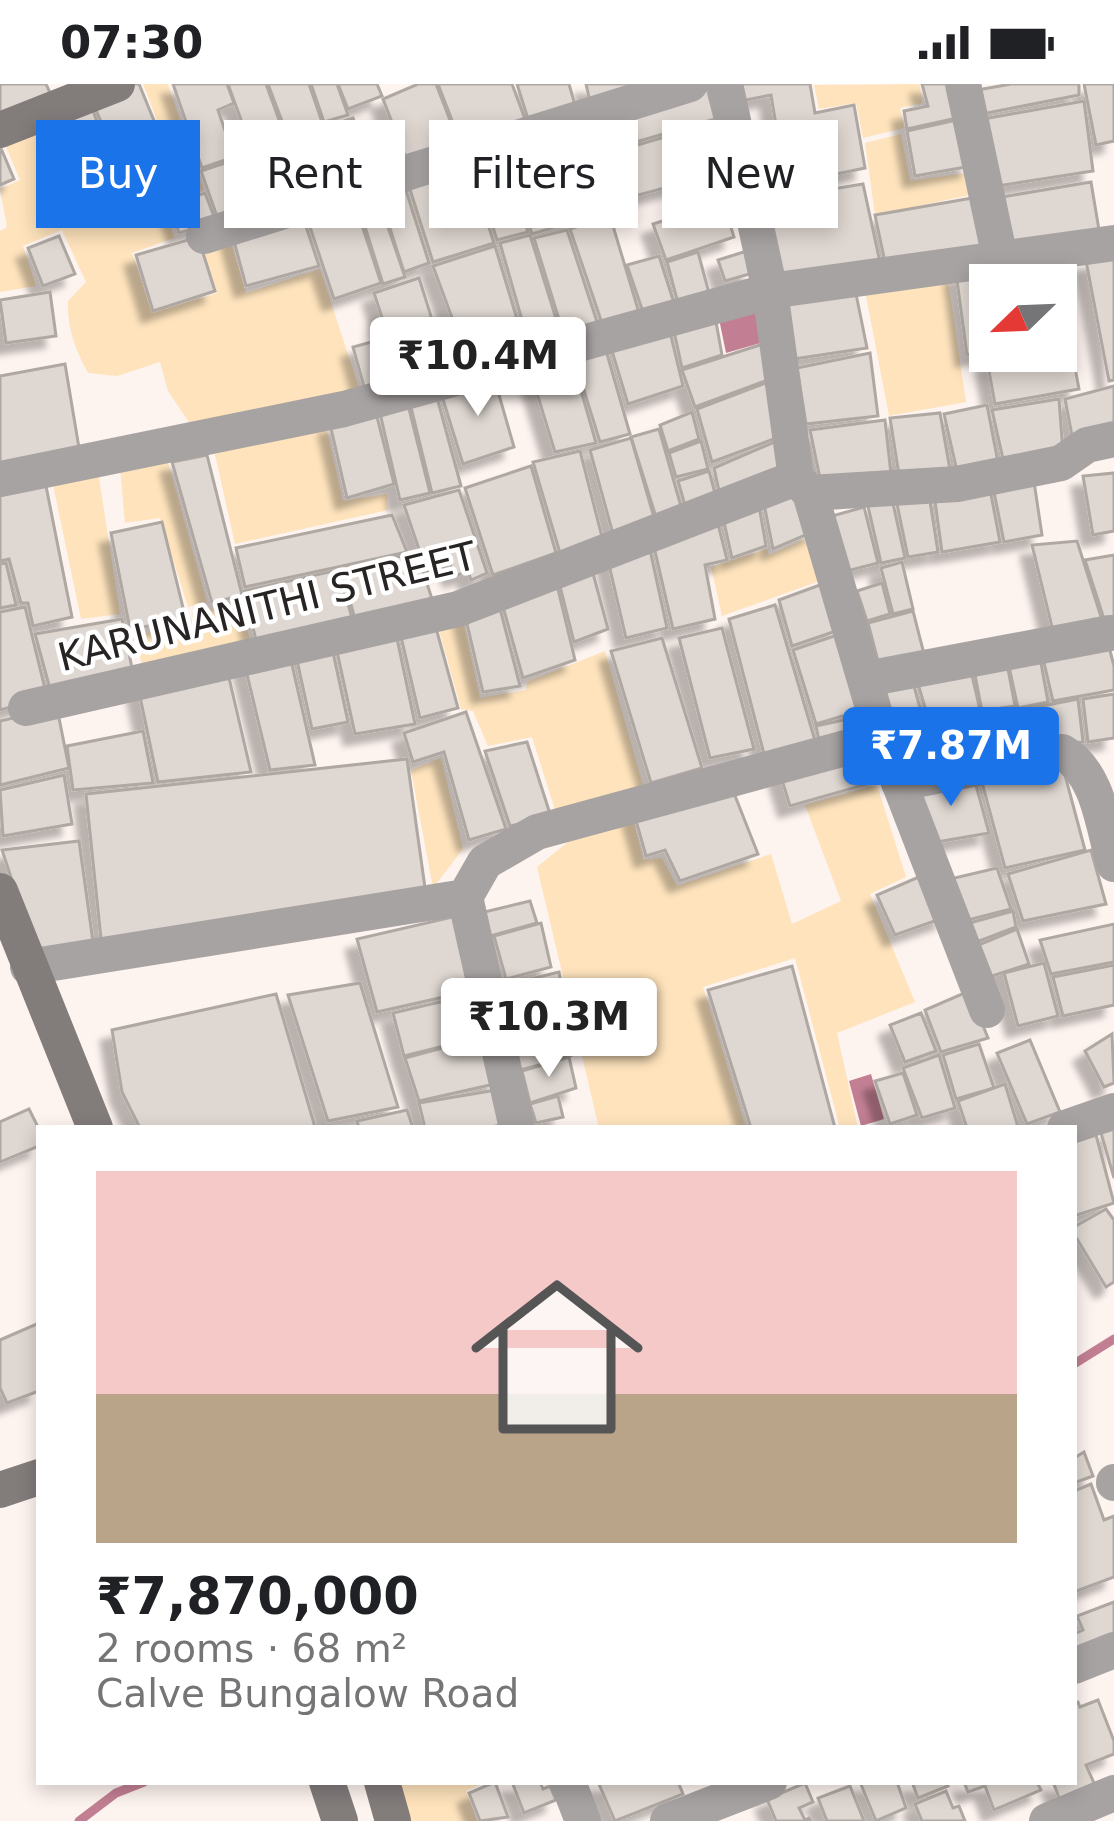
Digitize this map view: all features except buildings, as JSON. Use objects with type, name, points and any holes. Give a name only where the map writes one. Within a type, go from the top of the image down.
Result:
[{"type":"main road","points":[[0,130],[117,84]]},
{"type":"main road","points":[[0,891],[94,1125]]},
{"type":"main road","points":[[0,1490],[36,1478]]},
{"type":"main road","points":[[383,1785],[393,1821]]},
{"type":"street","points":[[204,236],[690,84]]},
{"type":"street","points":[[725,84],[770,291],[803,486],[882,738],[987,1010]]},
{"type":"street","points":[[972,86],[1000,258]]},
{"type":"street","points":[[0,479],[344,409],[770,291],[1114,243]]},
{"type":"street","name":"KARUNANITHI STREET","points":[[26,708],[458,609],[803,486],[958,484],[1061,463],[1087,445],[1114,439]]},
{"type":"street","points":[[866,679],[1110,633]]},
{"type":"street","points":[[516,1125],[465,897],[485,862],[537,832],[882,738]]},
{"type":"street","points":[[899,783],[1062,752],[1078,761],[1092,786],[1114,864]]},
{"type":"street","points":[[28,967],[465,897]]},
{"type":"street","points":[[1074,1125],[1114,1112]]},
{"type":"street","points":[[1077,1665],[1114,1650]]},
{"type":"street","points":[[569,1785],[583,1821]]},
{"type":"street","points":[[668,1821],[761,1785]]},
{"type":"street","points":[[1047,1821],[1114,1793]]},
{"type":"shaded area","points":[[143,84],[168,84],[180,120],[157,120]]},
{"type":"shaded area","points":[[920,84],[922,103],[900,108],[904,128],[863,138],[856,103],[819,109],[814,85]]},
{"type":"shaded area","points":[[36,121],[36,228],[171,228],[174,238],[132,253],[152,313],[217,293],[200,238],[227,230],[246,293],[320,269],[362,397],[195,431],[168,391],[160,362],[117,376],[88,373],[68,311],[68,301],[86,282],[62,230],[23,246],[36,286],[0,292],[0,231],[7,227],[0,189],[20,180],[1,135]]},
{"type":"shaded area","points":[[901,134],[910,181],[973,172],[975,194],[875,215],[865,143]]},
{"type":"shaded area","points":[[947,274],[966,402],[889,416],[864,285]]},
{"type":"shaded area","points":[[764,296],[767,341],[726,353],[717,309]]},
{"type":"shaded area","points":[[325,422],[343,501],[387,494],[388,510],[235,544],[213,446]]},
{"type":"shaded area","points":[[167,459],[207,602],[188,607],[160,518],[125,523],[120,468]]},
{"type":"shaded area","points":[[98,471],[120,614],[81,619],[52,480]]},
{"type":"shaded area","points":[[815,535],[828,578],[722,616],[711,567],[767,549],[769,555]]},
{"type":"shaded area","points":[[241,603],[252,649],[143,668],[134,635],[190,626],[193,612]]},
{"type":"shaded area","points":[[461,612],[480,698],[526,690],[527,682],[605,651],[643,786],[557,816],[532,737],[488,746],[473,711],[461,709],[436,619]]},
{"type":"shaded area","points":[[441,758],[463,849],[433,888],[411,770]]},
{"type":"shaded area","points":[[877,785],[906,877],[870,894],[915,1002],[837,1033],[857,1125],[839,1125],[795,958],[703,987],[745,1125],[598,1125],[537,867],[579,833],[632,814],[643,860],[662,858],[677,886],[771,854],[792,924],[841,901],[805,805]]},
{"type":"shaded area","points":[[871,1074],[884,1119],[861,1125],[849,1081]]},
{"type":"shaded area","points":[[390,1785],[479,1785],[466,1791],[477,1821],[402,1821]]},
{"type":"waterway","points":[[1077,1362],[1114,1339]]},
{"type":"waterway","points":[[79,1821],[116,1793],[136,1785]]}]
